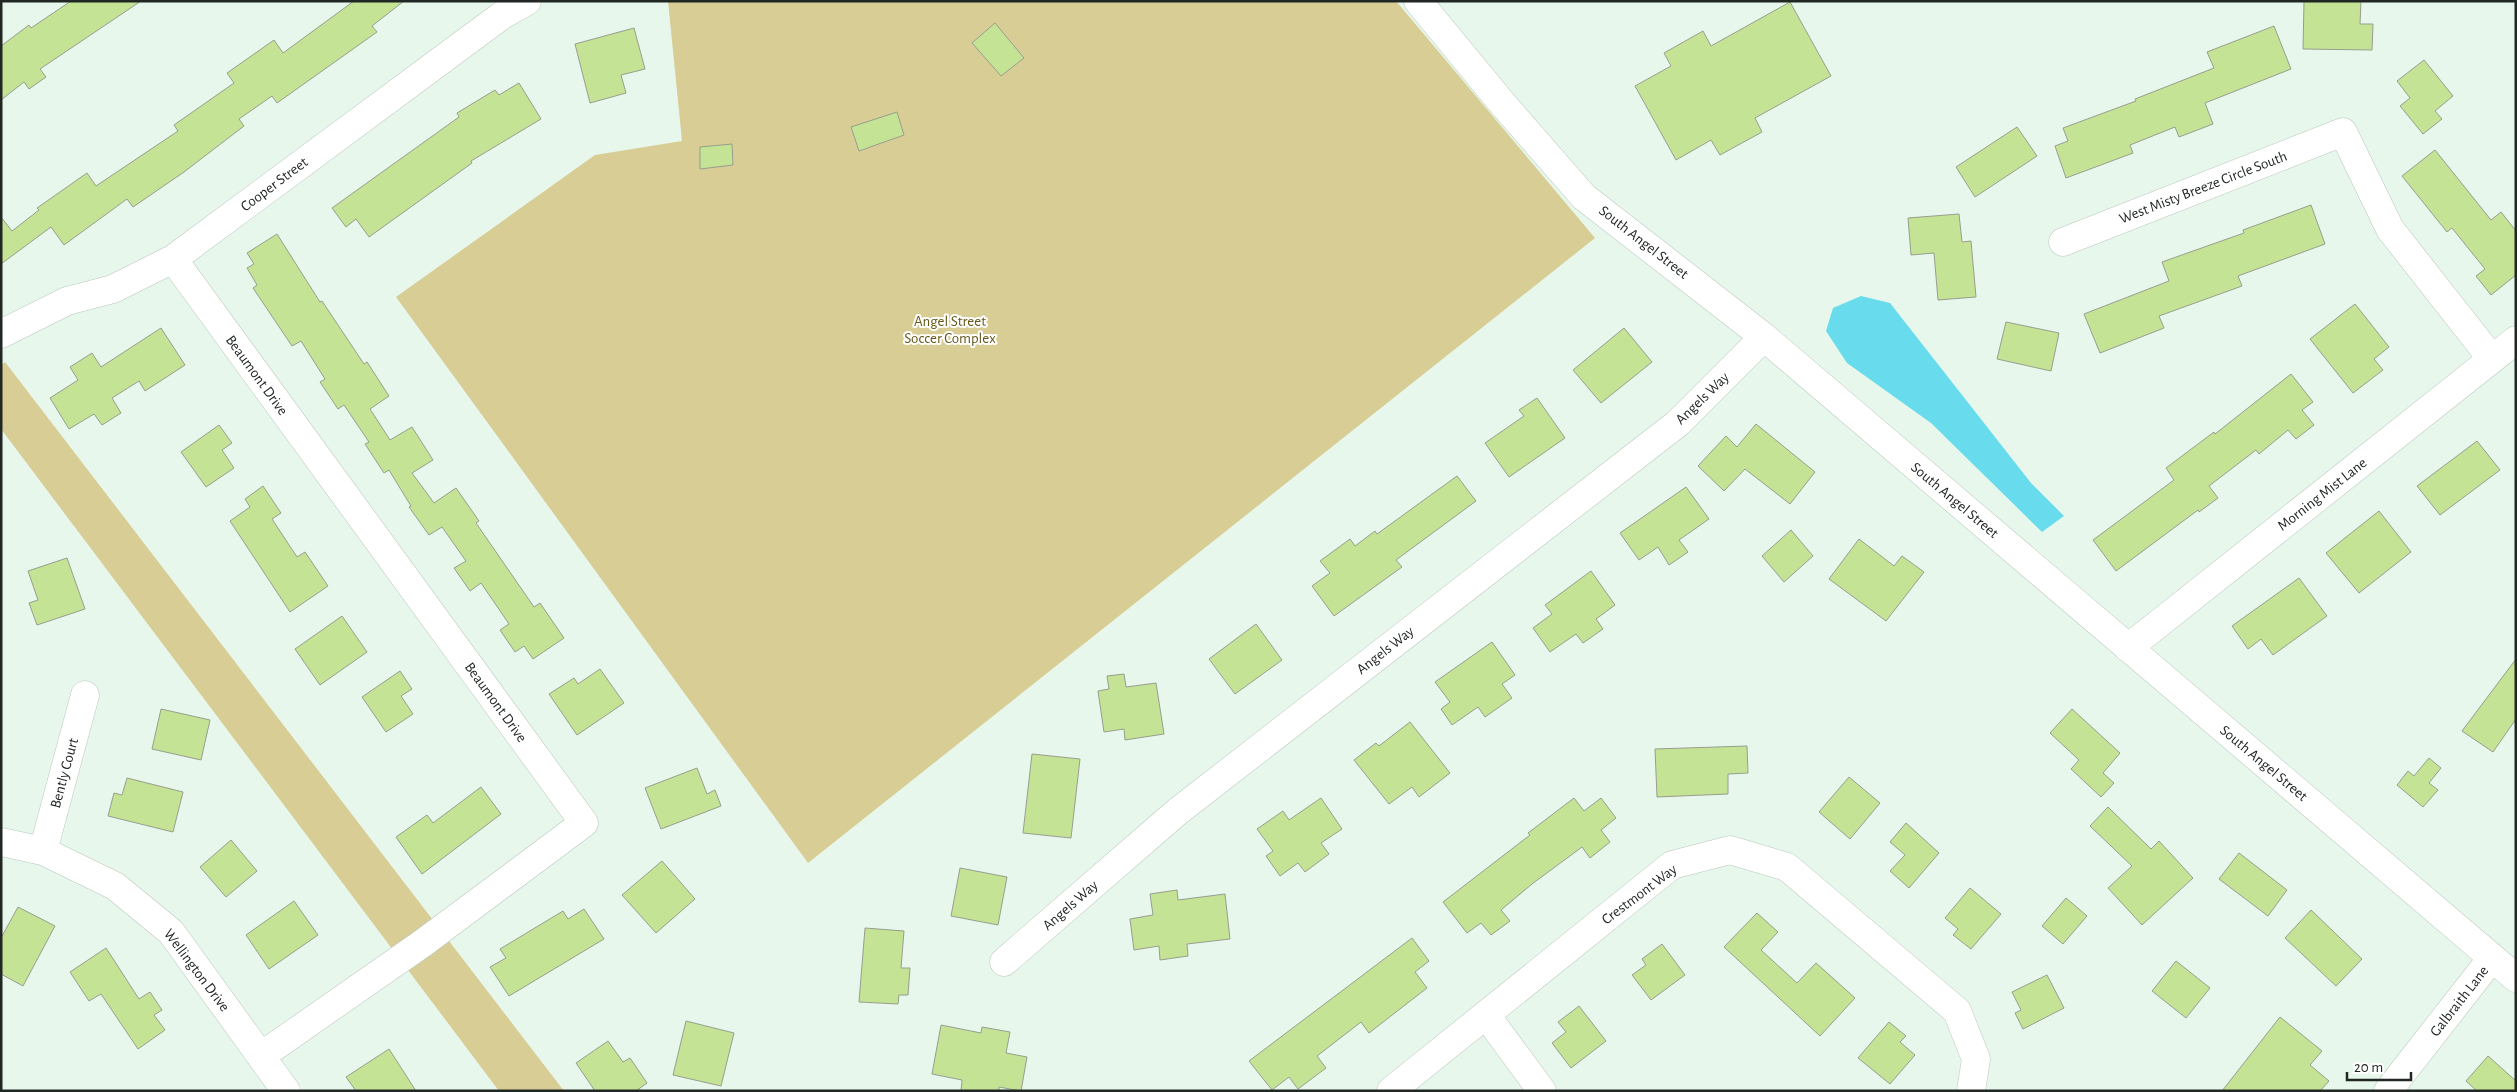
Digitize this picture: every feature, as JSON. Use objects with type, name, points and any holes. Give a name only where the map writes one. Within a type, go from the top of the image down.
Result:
[{"type":"street","name":"Cooper Street","points":[[1,334],[67,301],[112,289],[173,259],[501,16],[527,1]]},
{"type":"street","name":"South Angel Street","points":[[1418,1],[1502,103],[1584,197],[1764,337],[2516,978]]},
{"type":"street","name":"West Misty Breeze Circle South","points":[[2063,242],[2343,132],[2390,229],[2492,358]]},
{"type":"street","name":"Beaumont Drive","points":[[173,259],[584,824],[423,943],[261,1056]]},
{"type":"street","name":"Angels Way","points":[[1004,962],[1177,812],[1678,423],[1764,337]]},
{"type":"street","name":"Morning Mist Lane","points":[[2128,648],[2516,340]]},
{"type":"street","name":"Bently Court","points":[[43,851],[85,695]]},
{"type":"street","name":"Wellington Drive","points":[[1,842],[43,851],[115,886],[171,932],[286,1091]]},
{"type":"street","name":"Crestmont Way","points":[[1391,1091],[1672,865],[1730,850],[1788,867],[1957,1011],[1976,1059],[1972,1091]]},
{"type":"street","name":"Galbraith Lane","points":[[2388,1091],[2492,958]]},
{"type":"street","points":[[1486,1015],[1542,1091]]},
{"type":"green space","name":"Angel Street Soccer Complex","points":[[668,1],[1396,1],[1595,238],[808,863],[396,297],[595,155],[682,141]]},
{"type":"green space","points":[[5,362],[564,1091],[499,1091],[1,429],[1,365]]},
{"type":"water","points":[[1861,296],[1890,303],[2031,483],[2064,516],[2042,532],[1931,423],[1847,363],[1826,331],[1833,308]]},
{"type":"building","points":[[71,1],[141,1],[40,69],[46,77],[29,89],[24,82],[1,100],[1,46],[29,25],[31,28]]},
{"type":"building","points":[[354,1],[404,1],[372,26],[377,32],[277,103],[272,96],[239,119],[244,126],[184,172],[133,207],[127,199],[64,245],[51,227],[1,264],[1,217],[12,231],[39,210],[37,208],[87,173],[96,186],[178,131],[174,125],[234,83],[227,73],[274,40],[283,53]]},
{"type":"building","points":[[2304,1],[2361,1],[2360,24],[2373,24],[2372,50],[2303,49]]},
{"type":"building","points":[[1790,2],[1831,76],[1755,118],[1762,132],[1720,155],[1711,140],[1676,160],[1635,86],[1671,66],[1664,53],[1703,31],[1711,46]]},
{"type":"building","points":[[995,23],[1024,58],[1001,76],[972,43]]},
{"type":"building","points":[[2274,26],[2291,69],[2205,103],[2213,124],[2179,137],[2175,127],[2130,145],[2133,153],[2066,178],[2055,146],[2068,141],[2063,128],[2136,101],[2135,99],[2214,68],[2207,52]]},
{"type":"building","points":[[634,28],[645,69],[621,75],[626,93],[590,103],[575,44]]},
{"type":"building","points":[[2424,60],[2453,96],[2435,111],[2442,119],[2423,134],[2400,106],[2410,98],[2397,81]]},
{"type":"building","points":[[519,83],[541,119],[471,161],[472,163],[369,237],[356,219],[346,227],[332,208],[459,117],[457,113],[495,90],[499,95]]},
{"type":"building","points":[[897,112],[904,135],[859,151],[851,127]]},
{"type":"building","points":[[2017,127],[2037,156],[1975,197],[1956,167]]},
{"type":"building","points":[[732,144],[733,165],[700,169],[700,147]]},
{"type":"building","points":[[2435,150],[2491,220],[2501,212],[2516,231],[2516,275],[2491,295],[2476,276],[2485,269],[2452,228],[2447,232],[2402,176]]},
{"type":"building","points":[[2311,205],[2325,244],[2238,276],[2242,286],[2159,316],[2164,328],[2100,353],[2084,314],[2169,281],[2162,262],[2244,233],[2243,230]]},
{"type":"building","points":[[1959,214],[1962,242],[1971,241],[1976,297],[1938,300],[1934,253],[1911,255],[1908,218]]},
{"type":"building","points":[[277,234],[320,302],[322,301],[364,364],[367,362],[389,396],[370,409],[390,440],[412,427],[433,460],[412,473],[434,503],[456,488],[479,521],[476,523],[534,607],[540,603],[564,638],[533,659],[524,646],[515,652],[500,630],[509,624],[481,583],[470,591],[454,568],[466,561],[442,527],[429,535],[409,507],[411,506],[389,470],[384,473],[365,444],[369,442],[344,405],[338,409],[320,382],[325,379],[301,341],[292,346],[253,288],[257,285],[247,268],[254,264],[247,253]]},
{"type":"building","points":[[2355,304],[2389,347],[2374,359],[2383,370],[2353,393],[2310,339]]},
{"type":"building","points":[[2006,322],[2059,333],[2051,371],[1997,359]]},
{"type":"building","points":[[161,328],[185,365],[145,391],[139,381],[112,398],[121,413],[102,425],[94,414],[69,429],[50,398],[78,380],[70,367],[92,353],[101,367]]},
{"type":"building","points":[[1624,328],[1652,362],[1601,403],[1573,370]]},
{"type":"building","points":[[2291,374],[2313,402],[2302,410],[2314,425],[2296,439],[2288,430],[2259,454],[2256,450],[2209,486],[2218,498],[2199,512],[2198,510],[2116,571],[2093,540],[2174,480],[2166,468],[2214,432],[2215,434]]},
{"type":"building","points":[[1537,398],[1565,438],[1509,477],[1485,443],[1524,416],[1519,410]]},
{"type":"building","points":[[1756,424],[1815,472],[1790,504],[1745,469],[1724,491],[1698,466],[1726,436],[1737,447]]},
{"type":"building","points":[[219,425],[232,443],[222,450],[234,468],[206,487],[181,452]]},
{"type":"building","points":[[2477,441],[2500,470],[2440,515],[2417,486]]},
{"type":"building","points":[[1457,476],[1476,501],[1396,560],[1402,567],[1334,616],[1312,586],[1330,573],[1320,561],[1350,539],[1355,546],[1375,531],[1377,534]]},
{"type":"building","points":[[263,486],[281,513],[272,519],[297,557],[305,552],[328,586],[290,612],[230,521],[250,507],[245,499]]},
{"type":"building","points":[[1686,487],[1709,519],[1679,540],[1688,552],[1669,565],[1658,547],[1639,560],[1620,533]]},
{"type":"building","points":[[2379,511],[2411,552],[2359,593],[2326,553]]},
{"type":"building","points":[[1791,530],[1813,556],[1784,582],[1762,556]]},
{"type":"building","points":[[1859,539],[1894,566],[1902,556],[1924,572],[1886,621],[1829,579]]},
{"type":"building","points":[[67,558],[85,609],[37,625],[29,603],[38,600],[28,571]]},
{"type":"building","points":[[1591,571],[1615,605],[1596,619],[1603,629],[1583,643],[1576,634],[1550,652],[1533,628],[1552,614],[1545,605]]},
{"type":"building","points":[[2299,578],[2327,616],[2273,655],[2261,639],[2248,649],[2232,626]]},
{"type":"building","points":[[342,616],[367,652],[320,685],[295,649]]},
{"type":"building","points":[[1256,624],[1282,660],[1235,694],[1209,659]]},
{"type":"building","points":[[1492,642],[1515,675],[1502,684],[1512,698],[1485,717],[1478,707],[1452,725],[1441,709],[1450,702],[1435,682]]},
{"type":"building","points":[[2516,659],[2516,719],[2493,752],[2462,731]]},
{"type":"building","points":[[600,669],[624,703],[577,735],[549,694],[574,678],[578,684]]},
{"type":"building","points":[[400,671],[412,689],[401,696],[413,714],[386,732],[362,697]]},
{"type":"building","points":[[1124,674],[1126,687],[1156,683],[1164,734],[1125,740],[1124,729],[1104,732],[1098,691],[1109,689],[1107,676]]},
{"type":"building","points":[[161,709],[210,720],[201,760],[152,749]]},
{"type":"building","points":[[2072,709],[2120,753],[2103,773],[2114,783],[2101,797],[2071,769],[2079,760],[2050,733]]},
{"type":"building","points":[[1410,722],[1450,773],[1419,797],[1412,787],[1389,804],[1354,760],[1376,743],[1379,746]]},
{"type":"building","points":[[1747,746],[1748,773],[1728,774],[1728,794],[1657,797],[1655,749]]},
{"type":"building","points":[[1032,754],[1080,759],[1071,838],[1023,833]]},
{"type":"building","points":[[2429,758],[2441,768],[2429,783],[2438,790],[2423,807],[2397,785],[2408,771],[2414,776]]},
{"type":"building","points":[[697,768],[707,794],[715,790],[721,806],[661,829],[645,788]]},
{"type":"building","points":[[1849,777],[1880,803],[1850,839],[1819,812]]},
{"type":"building","points":[[127,778],[183,792],[173,832],[108,816],[114,793],[122,795]]},
{"type":"building","points":[[481,787],[501,814],[422,874],[396,837],[427,815],[433,823]]},
{"type":"building","points":[[1321,798],[1342,829],[1321,843],[1329,854],[1305,872],[1298,863],[1280,876],[1266,856],[1273,851],[1257,829],[1283,811],[1289,820]]},
{"type":"building","points":[[1574,798],[1584,811],[1601,798],[1616,818],[1601,830],[1610,842],[1590,858],[1582,847],[1532,884],[1501,910],[1510,921],[1491,935],[1481,923],[1467,933],[1443,902],[1530,835],[1528,833]]},
{"type":"building","points":[[2108,807],[2151,849],[2159,841],[2193,878],[2142,925],[2108,888],[2132,866],[2090,826]]},
{"type":"building","points":[[1906,823],[1939,853],[1909,888],[1890,871],[1905,855],[1890,842]]},
{"type":"building","points":[[231,840],[257,871],[226,897],[200,867]]},
{"type":"building","points":[[2239,853],[2287,890],[2268,916],[2219,879]]},
{"type":"building","points":[[662,861],[695,899],[656,933],[622,895]]},
{"type":"building","points":[[960,868],[1007,877],[998,925],[951,916]]},
{"type":"building","points":[[1970,888],[2001,914],[1971,949],[1953,935],[1958,929],[1945,918]]},
{"type":"building","points":[[1177,890],[1178,900],[1225,894],[1230,939],[1187,944],[1188,956],[1160,960],[1159,946],[1134,950],[1130,919],[1153,915],[1150,894]]},
{"type":"building","points":[[2066,898],[2087,916],[2063,944],[2042,926]]},
{"type":"building","points":[[294,901],[318,935],[269,969],[246,935]]},
{"type":"building","points":[[18,907],[55,926],[23,986],[1,974],[1,938]]},
{"type":"building","points":[[584,909],[604,939],[509,996],[490,967],[506,958],[500,949],[563,911],[568,919]]},
{"type":"building","points":[[2311,910],[2362,959],[2336,986],[2285,938]]},
{"type":"building","points":[[1757,913],[1778,932],[1761,950],[1797,983],[1816,963],[1855,998],[1820,1036],[1724,947]]},
{"type":"building","points":[[865,928],[904,931],[901,968],[910,968],[908,995],[899,995],[898,1004],[859,1002]]},
{"type":"building","points":[[1412,938],[1429,961],[1415,972],[1427,988],[1369,1033],[1361,1022],[1317,1056],[1326,1068],[1298,1089],[1289,1077],[1272,1090],[1249,1061]]},
{"type":"building","points":[[1662,944],[1685,975],[1651,1000],[1632,975],[1646,965],[1642,959]]},
{"type":"building","points":[[106,948],[139,999],[150,992],[162,1010],[154,1015],[165,1030],[138,1049],[101,994],[89,1001],[70,972]]},
{"type":"building","points":[[2176,961],[2210,988],[2186,1018],[2152,991]]},
{"type":"building","points":[[2047,975],[2064,1008],[2023,1029],[2015,1013],[2021,1010],[2012,992]]},
{"type":"building","points":[[1579,1006],[1606,1041],[1571,1068],[1552,1043],[1566,1032],[1558,1022]]},
{"type":"building","points":[[2280,1017],[2322,1051],[2310,1065],[2329,1081],[2320,1091],[2222,1091]]},
{"type":"building","points":[[686,1021],[734,1033],[721,1086],[673,1075]]},
{"type":"building","points":[[1889,1022],[1906,1036],[1900,1042],[1915,1055],[1890,1084],[1858,1058]]},
{"type":"building","points":[[941,1025],[981,1033],[982,1027],[1010,1032],[1006,1053],[1027,1057],[1021,1091],[999,1087],[999,1091],[961,1091],[962,1080],[932,1074]]},
{"type":"building","points":[[608,1041],[623,1062],[630,1058],[647,1083],[636,1091],[595,1091],[576,1063]]},
{"type":"building","points":[[389,1049],[416,1091],[356,1091],[346,1077]]},
{"type":"building","points":[[2488,1056],[2516,1081],[2516,1091],[2477,1091],[2466,1081]]}]
